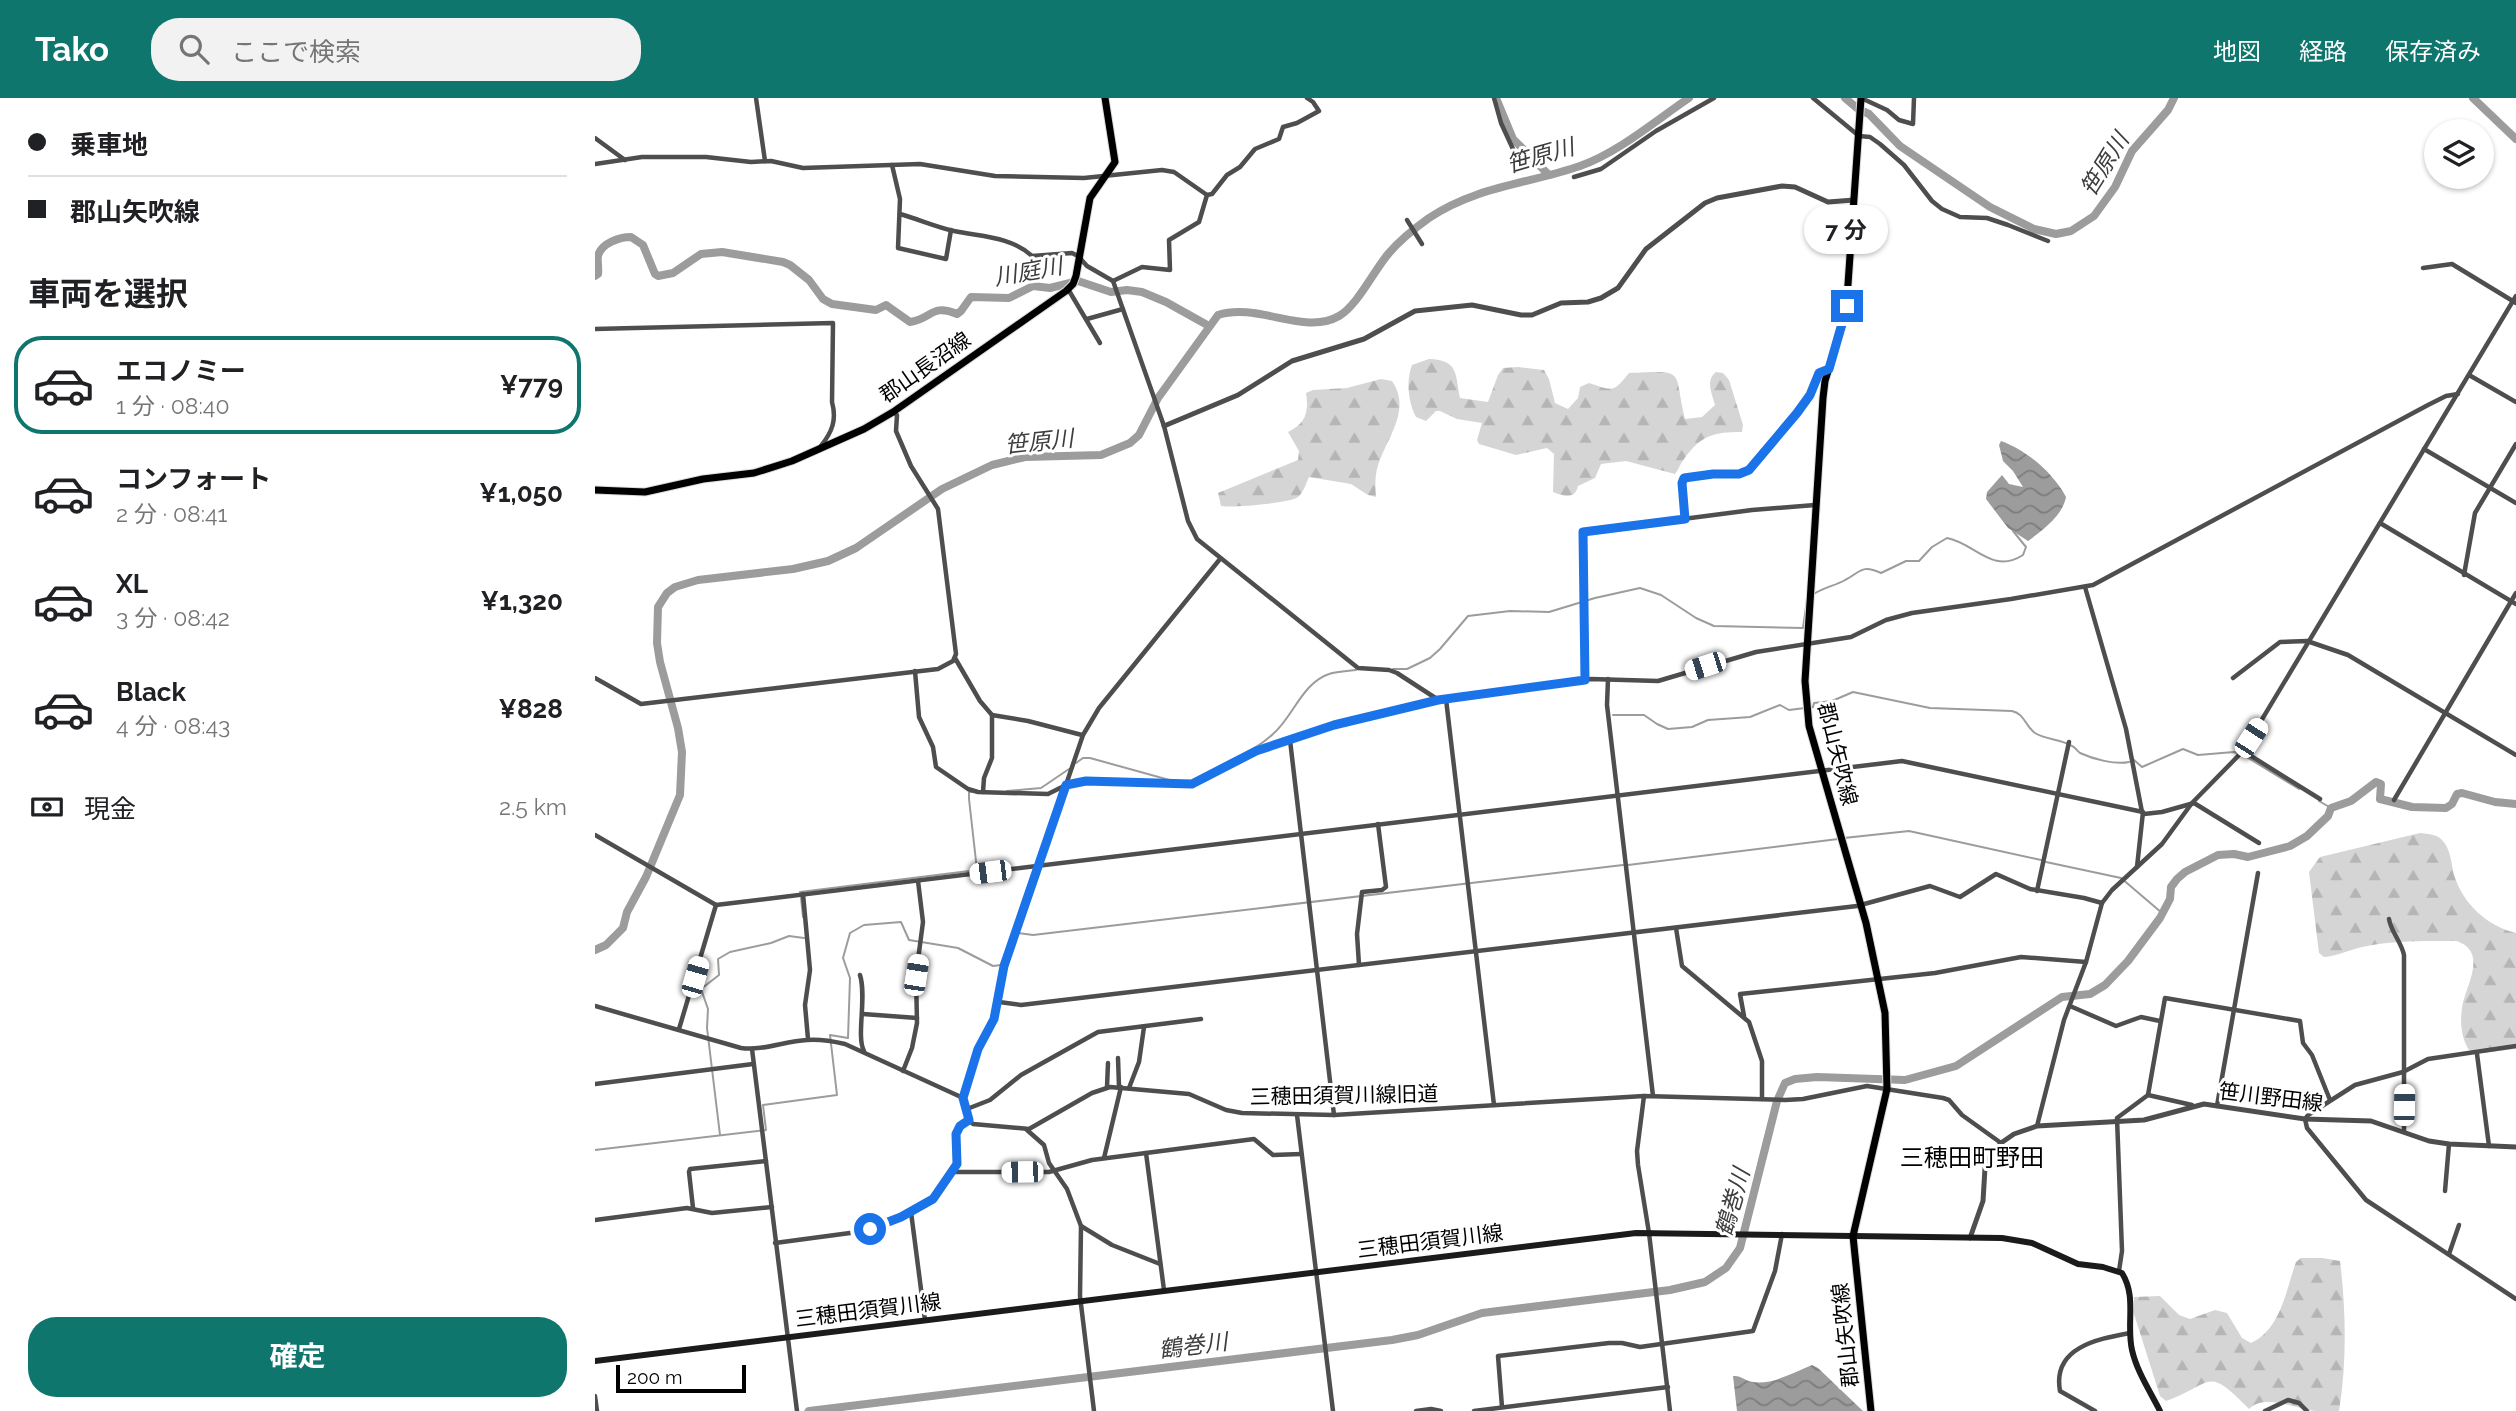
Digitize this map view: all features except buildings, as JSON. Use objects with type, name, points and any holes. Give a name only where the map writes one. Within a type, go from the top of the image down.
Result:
[{"type":"main road","name":"郡山長沼線","points":[[595,490],[645,492],[703,479],[739,476],[792,461],[864,429],[893,412],[1068,288],[1076,276],[1090,198],[1115,162],[1105,98]]},
{"type":"main road","name":"郡山矢吹線","points":[[1861,99],[1846,313],[1823,398],[1805,681],[1807,711],[1879,980],[1886,1028],[1887,1085],[1853,1236],[1871,1411]]},
{"type":"main road","name":"三穂田須賀川線","points":[[595,1361],[1650,1233],[2019,1240],[2037,1245],[2078,1264],[2119,1271]]},
{"type":"main road","points":[[2119,1271],[2125,1277],[2130,1292],[2130,1333],[2134,1358],[2160,1411]]},
{"type":"street","points":[[755,98],[765,161]]},
{"type":"street","points":[[595,164],[675,156],[765,161],[817,169],[930,164],[995,176],[1084,178],[1168,170],[1207,195],[1212,194],[1227,175],[1240,167],[1255,149],[1279,139],[1283,127],[1317,113],[1319,111],[1315,104],[1307,98]]},
{"type":"street","points":[[1494,98],[1501,123],[1518,160]]},
{"type":"street","points":[[1574,177],[1601,169],[1656,131],[1714,98]]},
{"type":"street","points":[[1813,98],[1859,135],[1870,137],[1884,147],[1904,165],[1932,201],[1942,209],[1966,218],[1987,218],[2048,241]]},
{"type":"street","points":[[1861,99],[1885,109],[1900,121],[1913,124],[1914,98]]},
{"type":"street","points":[[595,138],[625,159]]},
{"type":"street","points":[[892,165],[900,199],[898,248],[946,259],[951,230]]},
{"type":"street","points":[[1164,426],[1231,398],[1292,361],[1364,338],[1416,310],[1472,305],[1532,315],[1561,303],[1588,302],[1601,298],[1618,288],[1646,249],[1702,205],[1717,198],[1782,186],[1795,187],[1828,202],[1854,200]]},
{"type":"street","points":[[1114,283],[1142,267],[1170,270],[1168,240],[1199,222],[1207,195]]},
{"type":"street","points":[[900,214],[951,230],[1011,241],[1032,256],[1068,253],[1080,258],[1087,266],[1114,283],[1164,426],[1188,520],[1198,539],[1359,668],[1397,673],[1438,700]]},
{"type":"street","points":[[1407,220],[1422,244]]},
{"type":"street","points":[[2423,268],[2452,264],[2514,302]]},
{"type":"street","points":[[1068,288],[1100,343]]},
{"type":"street","points":[[2037,1126],[2064,1020],[2086,962],[2102,904],[2109,894],[2162,844],[2192,803],[2243,751],[2516,296]]},
{"type":"street","points":[[1087,318],[1123,309]]},
{"type":"street","points":[[595,329],[833,323],[832,402],[835,412],[832,431],[820,448]]},
{"type":"street","points":[[1685,519],[1682,483],[1684,478],[1739,474],[1749,470],[1810,395],[1819,373],[1829,369]]},
{"type":"street","points":[[2469,375],[2516,402]]},
{"type":"street","points":[[915,671],[919,717],[933,747],[936,767],[968,789],[1048,794],[1066,785],[1086,781],[1192,784],[1247,755],[1290,740],[1334,725],[1438,700],[1585,680],[1658,681],[1734,657],[1851,637],[1886,620],[1912,613],[2085,587],[2152,554],[2428,405],[2458,394]]},
{"type":"street","points":[[893,412],[897,415],[898,436],[911,466],[938,509],[955,658],[992,715],[992,754],[984,778],[983,792]]},
{"type":"street","points":[[2464,575],[2475,513],[2516,443]]},
{"type":"street","points":[[2424,449],[2516,503]]},
{"type":"street","points":[[1585,680],[1583,532],[1784,506],[1815,505]]},
{"type":"street","points":[[2380,523],[2514,603]]},
{"type":"street","points":[[1094,1411],[1081,1300],[1081,1226],[1067,1189],[1049,1163],[1042,1143],[1027,1130],[976,1126],[969,1120],[963,1098],[978,1049],[994,1019],[1004,966],[1083,735],[1099,708],[1220,559]]},
{"type":"street","points":[[2085,587],[2126,729],[2143,813],[2137,867]]},
{"type":"street","points":[[2395,800],[2445,713],[2514,603],[2516,593]]},
{"type":"street","points":[[2233,678],[2280,642],[2305,640],[2344,652],[2516,755]]},
{"type":"street","points":[[595,678],[640,704],[659,703],[941,668],[955,658]]},
{"type":"street","points":[[1608,679],[1607,705],[1653,1096]]},
{"type":"street","points":[[1445,699],[1494,1105]]},
{"type":"street","points":[[992,715],[1083,735]]},
{"type":"street","points":[[1290,740],[1334,1115]]},
{"type":"street","points":[[2037,891],[2069,742]]},
{"type":"street","points":[[2243,751],[2321,799]]},
{"type":"street","points":[[595,835],[716,905],[1910,761],[2143,813],[2162,812],[2192,803],[2259,843]]},
{"type":"street","points":[[1359,965],[1357,934],[1362,892],[1386,887],[1378,824]]},
{"type":"street","points":[[2217,1106],[2258,873]]},
{"type":"street","points":[[999,1002],[1021,1005],[1676,928],[1860,905],[1930,886],[1960,897],[1996,874],[2037,891],[2084,898],[2102,904]]},
{"type":"street","points":[[903,1071],[912,1048],[916,1018],[916,975],[923,922],[918,881]]},
{"type":"street","points":[[803,894],[810,970],[805,1005],[808,1040]]},
{"type":"street","points":[[679,1030],[716,905]]},
{"type":"street","points":[[2389,919],[2401,942],[2404,955],[2404,1131]]},
{"type":"street","points":[[1676,928],[1682,966],[1749,1022],[1761,1056],[1762,1099]]},
{"type":"street","points":[[1744,1016],[1740,994],[1963,969],[2021,957],[2086,962]]},
{"type":"street","points":[[860,975],[863,1014],[860,1043],[865,1052]]},
{"type":"street","points":[[2119,1271],[2122,1251],[2116,1122],[2117,1118],[2148,1096],[2165,999],[2301,1022],[2303,1043],[2312,1055],[2330,1100]]},
{"type":"street","points":[[595,1006],[752,1049],[808,1040],[836,1042],[865,1052],[963,1098]]},
{"type":"street","points":[[2070,1006],[2115,1026],[2142,1017],[2161,1021]]},
{"type":"street","points":[[863,1014],[916,1018]]},
{"type":"street","points":[[967,1109],[990,1100],[1021,1075],[1098,1032],[1201,1019]]},
{"type":"street","points":[[1129,1088],[1139,1062],[1144,1027]]},
{"type":"street","points":[[2516,1046],[2477,1054],[2428,1059],[2403,1072],[2355,1085],[2305,1119],[2307,1128],[2366,1200],[2516,1299]]},
{"type":"street","points":[[752,1049],[797,1411]]},
{"type":"street","points":[[2477,1054],[2489,1146]]},
{"type":"street","points":[[1104,1158],[1120,1087],[1118,1058]]},
{"type":"street","points":[[1107,1087],[1108,1063]]},
{"type":"street","points":[[595,1084],[754,1064]]},
{"type":"street","name":"三穂田須賀川線旧道","points":[[1027,1130],[1107,1087],[1189,1094],[1233,1112],[1334,1115],[1653,1096],[1785,1100],[1803,1099],[1855,1087],[1887,1085],[1949,1100],[1962,1115],[2001,1143]]},
{"type":"street","points":[[2148,1096],[2192,1105]]},
{"type":"street","points":[[1644,1097],[1637,1156],[1650,1233],[1670,1411]]},
{"type":"street","name":"笹川野田線","points":[[2001,1143],[2014,1134],[2037,1126],[2144,1120],[2192,1105],[2305,1119],[2371,1121],[2429,1141],[2516,1147]]},
{"type":"street","points":[[1297,1115],[1333,1411]]},
{"type":"street","points":[[775,1243],[865,1231],[911,1212],[933,1199],[959,1160],[955,1146],[956,1134],[960,1126],[969,1120]]},
{"type":"street","points":[[952,1172],[1055,1171],[1071,1164],[1104,1158],[1256,1139],[1273,1155],[1301,1154]]},
{"type":"street","points":[[1970,1238],[1983,1201],[1985,1168],[1990,1156],[2001,1143]]},
{"type":"street","points":[[2445,1191],[2449,1144]]},
{"type":"street","points":[[1146,1153],[1164,1290]]},
{"type":"street","points":[[693,1208],[689,1172],[691,1170],[766,1161]]},
{"type":"street","points":[[595,1220],[693,1208],[712,1213],[772,1207]]},
{"type":"street","points":[[911,1212],[925,1320]]},
{"type":"street","points":[[2448,1254],[2459,1225]]},
{"type":"street","points":[[1081,1226],[1112,1245],[1160,1264]]},
{"type":"street","points":[[1502,1407],[1498,1356],[1609,1343],[1637,1347],[1753,1331],[1775,1271],[1782,1234]]},
{"type":"street","points":[[2095,1411],[2060,1391],[2061,1374],[2066,1359],[2081,1346],[2130,1333]]},
{"type":"street","points":[[1474,1411],[1668,1387]]},
{"type":"street","points":[[595,1396],[597,1411]]},
{"type":"street","points":[[2265,1411],[2288,1400],[2299,1403],[2307,1411]]},
{"type":"street","points":[[1416,1411],[1441,1411]]},
{"type":"green space","points":[[1429,359],[1451,365],[1456,375],[1460,398],[1488,402],[1503,368],[1544,370],[1555,403],[1568,409],[1578,398],[1580,387],[1589,383],[1612,388],[1629,373],[1669,373],[1675,376],[1678,382],[1685,419],[1702,417],[1715,405],[1710,387],[1711,379],[1716,372],[1723,373],[1729,380],[1743,425],[1742,432],[1716,434],[1702,440],[1690,451],[1675,474],[1626,461],[1601,464],[1595,478],[1578,486],[1571,495],[1561,495],[1553,492],[1554,454],[1547,448],[1516,455],[1479,444],[1477,440],[1482,423],[1457,419],[1440,411],[1436,411],[1426,421],[1416,417],[1409,391],[1410,371],[1412,365]]},
{"type":"green space","points":[[1381,379],[1392,381],[1398,392],[1399,403],[1395,426],[1377,469],[1376,497],[1351,484],[1309,477],[1302,493],[1293,499],[1221,506],[1218,493],[1298,460],[1299,451],[1288,432],[1299,425],[1305,416],[1306,393],[1313,390],[1347,388]]},
{"type":"green space","points":[[2420,833],[2436,836],[2444,843],[2449,851],[2458,886],[2477,912],[2495,925],[2516,933],[2516,1049],[2481,1053],[2469,1050],[2466,1045],[2461,1014],[2473,962],[2472,953],[2467,946],[2457,941],[2385,943],[2324,957],[2319,953],[2309,872],[2320,857]]},
{"type":"green space","points":[[2301,1258],[2340,1261],[2345,1336],[2339,1411],[2315,1411],[2272,1402],[2256,1404],[2249,1409],[2216,1382],[2202,1384],[2166,1401],[2160,1396],[2134,1314],[2134,1297],[2160,1296],[2179,1315],[2190,1319],[2215,1310],[2227,1313],[2242,1338],[2251,1343],[2261,1337],[2276,1319],[2296,1262]]},
{"type":"water","points":[[2001,441],[2038,463],[2054,479],[2066,497],[2056,516],[2028,541],[2008,528],[1986,499],[1987,492],[2002,475],[2009,484],[2023,487],[2003,461],[1999,445]]},
{"type":"water","points":[[1812,1365],[1863,1411],[1737,1411],[1733,1376],[1753,1382],[1768,1382]]},
{"type":"waterway","points":[[1496,98],[1513,139],[1548,174]]},
{"type":"waterway","name":"笹原川","points":[[595,950],[606,945],[623,928],[627,912],[646,877],[680,795],[682,752],[657,643],[658,607],[667,593],[675,587],[698,580],[793,569],[828,561],[856,548],[942,489],[992,465],[1025,457],[1101,455],[1130,443],[1139,435],[1158,398],[1218,315],[1249,312],[1311,322],[1326,321],[1339,316],[1353,304],[1393,248],[1429,218],[1447,207],[1484,192],[1561,172],[1594,160],[1623,144],[1689,98]]},
{"type":"waterway","name":"笹原川","points":[[1845,98],[1869,114],[1900,146],[1990,207],[2034,229],[2056,234],[2071,231],[2094,216],[2115,187],[2132,151],[2168,110],[2174,98]]},
{"type":"waterway","name":"笹原川","points":[[2473,98],[2516,139]]},
{"type":"waterway","name":"川庭川","points":[[595,276],[598,274],[600,251],[607,244],[631,237],[643,245],[658,276],[673,273],[701,254],[722,252],[783,262],[809,280],[823,299],[832,304],[876,310],[886,305],[910,322],[942,310],[957,314],[971,297],[1009,298],[1033,286],[1050,288],[1078,281],[1111,292],[1142,292],[1209,326]]},
{"type":"waterway","points":[[1814,594],[1861,570],[1869,569],[1881,573],[1906,561],[1919,561],[1932,547],[1947,538],[1993,560],[2012,560],[2023,555],[2026,547],[2013,531]]},
{"type":"waterway","points":[[1393,669],[1407,669],[1430,658],[1468,616],[1510,611],[1549,612],[1640,588],[1661,595],[1696,618],[1714,626],[1803,628],[1807,600]]},
{"type":"waterway","points":[[1211,771],[1266,740],[1280,727],[1305,692],[1320,678],[1335,672],[1356,670]]},
{"type":"waterway","points":[[1810,708],[1814,703],[1832,701],[1853,692],[1930,708],[2012,711],[2020,715],[2039,735],[2068,744],[2080,753],[2117,763],[2129,762]]},
{"type":"waterway","points":[[1613,715],[1644,715],[1668,729],[1692,727],[1708,720],[1750,717],[1780,705],[1789,710],[1805,708]]},
{"type":"waterway","points":[[2134,760],[2142,767],[2183,749],[2198,755],[2234,752],[2299,789]]},
{"type":"waterway","points":[[1076,763],[1083,758],[1090,758],[1173,781]]},
{"type":"waterway","points":[[1007,791],[1041,788],[1069,769]]},
{"type":"waterway","name":"鶴巻川","points":[[809,1411],[1392,1340],[1418,1335],[1482,1313],[1670,1290],[1705,1282],[1726,1268],[1740,1248],[1777,1101],[1785,1083],[1817,1077],[1905,1080],[1956,1066],[2062,997],[2090,994],[2105,985],[2128,961],[2160,918],[2170,899],[2171,887],[2185,872],[2218,855],[2248,857],[2290,846],[2307,836],[2328,816],[2331,808],[2351,801],[2376,782],[2381,784],[2380,799],[2412,807],[2446,808],[2452,804],[2457,794],[2462,793],[2495,802],[2516,804]]},
{"type":"waterway","points":[[800,892],[977,870],[969,799],[969,792],[972,792]]},
{"type":"waterway","points":[[2319,801],[2331,808]]},
{"type":"waterway","points":[[1844,838],[1909,831],[2041,860]]},
{"type":"waterway","points":[[1628,865],[1838,839]]},
{"type":"waterway","points":[[2046,862],[2121,878],[2162,913]]},
{"type":"waterway","points":[[1018,933],[1033,935],[1623,865]]},
{"type":"waterway","points":[[801,898],[803,917]]},
{"type":"waterway","points":[[595,1150],[766,1130],[763,1105],[837,1095],[830,1035],[848,1038],[850,978],[843,958],[850,933],[864,925],[901,922],[909,940],[958,948],[993,966],[1001,965],[1013,932]]},
{"type":"waterway","points":[[720,1135],[707,1028],[708,1009],[701,989],[719,975],[718,959],[730,952],[789,936],[804,938]]},
{"type":"district","name":"三穂田町野田","points":[[1972,1157]]},
{"type":"route","points":[[870,1229],[924,1206],[933,1199],[957,1164],[959,1158],[955,1146],[956,1134],[960,1126],[969,1120],[963,1098],[978,1049],[994,1019],[1004,966],[1066,785],[1086,781],[1192,784],[1256,751],[1334,725],[1438,700],[1585,680],[1583,532],[1685,519],[1682,483],[1684,478],[1743,474],[1749,470],[1810,395],[1819,373],[1829,369],[1847,306]]}]
